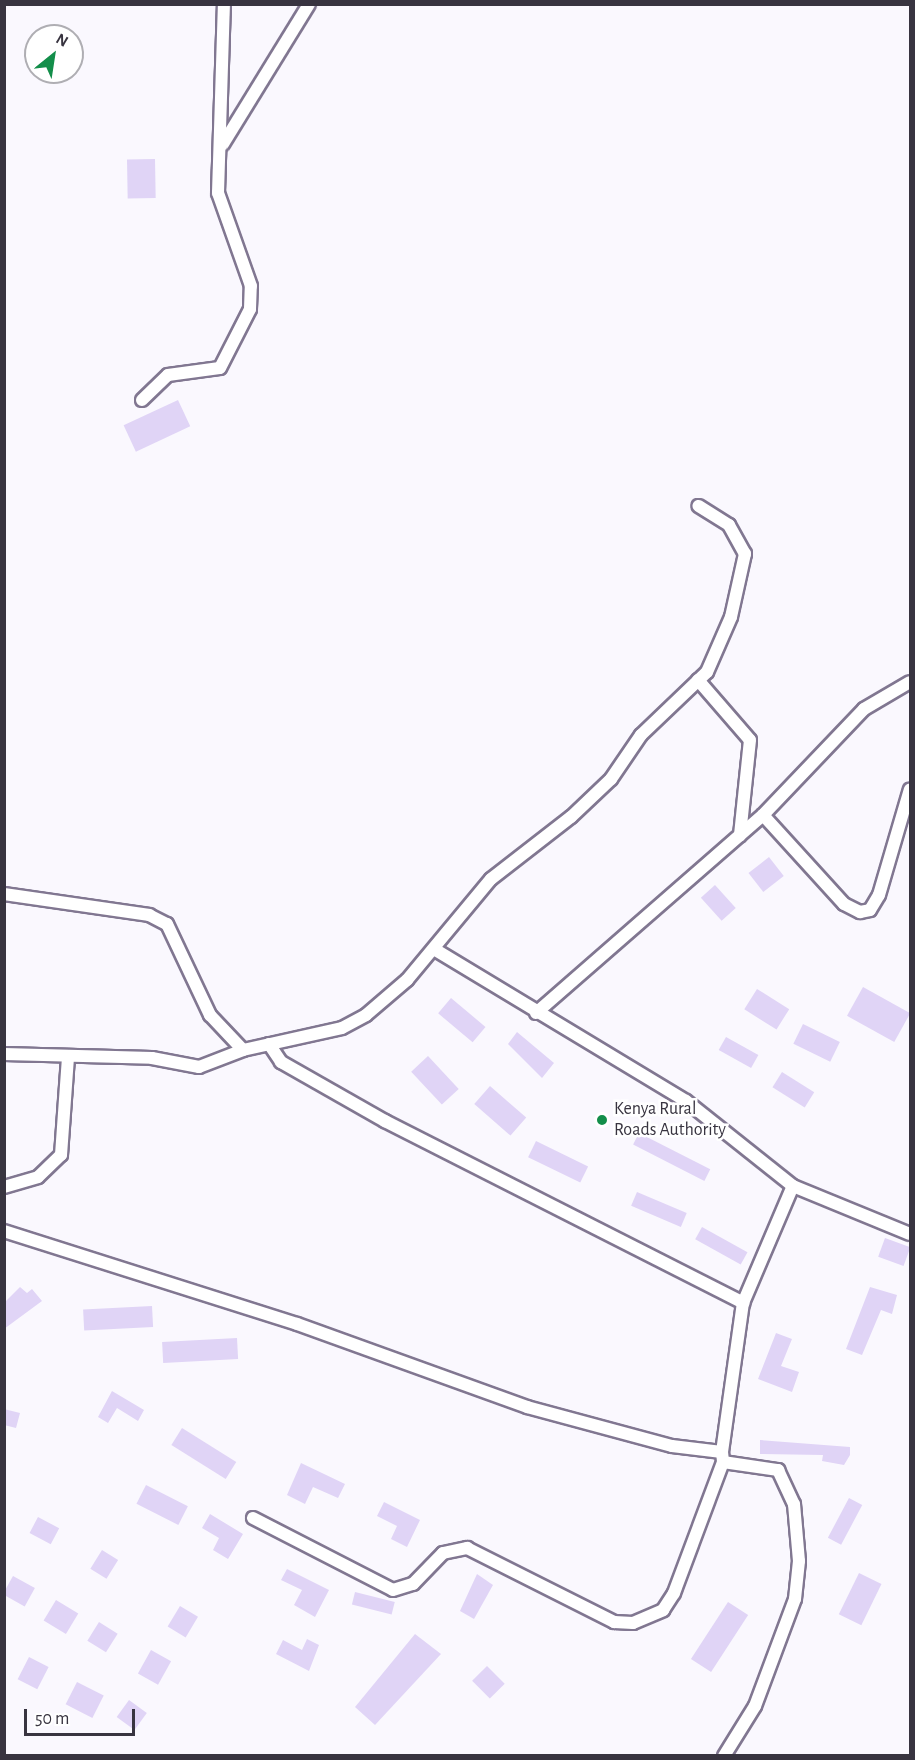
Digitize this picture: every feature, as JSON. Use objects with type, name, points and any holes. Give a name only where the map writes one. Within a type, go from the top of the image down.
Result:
[{"type":"street","points":[[142,400],[168,375],[220,368],[250,309],[250,286],[219,193],[224,4]]},
{"type":"street","points":[[222,147],[309,4]]},
{"type":"street","points":[[4,1054],[68,1058],[152,1058],[199,1067],[243,1050],[354,1023],[407,980],[491,879],[572,817],[611,779],[641,735],[698,680],[720,651],[745,554],[729,525],[698,506]]},
{"type":"street","points":[[698,680],[750,740],[740,835]]},
{"type":"street","points":[[536,1013],[763,815],[864,709],[910,682]]},
{"type":"street","points":[[763,815],[844,904],[860,912],[870,910],[879,895],[910,789]]},
{"type":"street","points":[[4,894],[149,915],[167,924],[210,1015],[243,1050]]},
{"type":"street","points":[[434,949],[536,1013],[686,1101],[793,1186],[910,1234]]},
{"type":"street","points":[[269,1044],[281,1062],[384,1121],[743,1303]]},
{"type":"street","points":[[4,1187],[38,1177],[61,1155],[68,1058]]},
{"type":"street","points":[[253,1518],[393,1590],[413,1584],[443,1553],[467,1548],[614,1622],[633,1623],[663,1610],[674,1593],[723,1457],[743,1303],[793,1186]]},
{"type":"street","points":[[4,1231],[297,1324],[527,1407],[672,1446],[778,1470],[794,1504],[799,1561],[795,1599],[777,1653],[755,1706],[724,1755]]},
{"type":"building","points":[[127,159],[155,159],[156,198],[128,198]]},
{"type":"building","points":[[178,400],[190,426],[136,452],[124,425]]},
{"type":"building","points":[[769,857],[784,876],[763,892],[749,873]]},
{"type":"building","points":[[715,885],[736,908],[722,921],[701,898]]},
{"type":"building","points":[[863,987],[910,1013],[894,1042],[847,1016]]},
{"type":"building","points":[[757,989],[789,1009],[777,1029],[744,1009]]},
{"type":"building","points":[[451,998],[485,1027],[473,1042],[438,1013]]},
{"type":"building","points":[[803,1024],[840,1042],[830,1062],[793,1044]]},
{"type":"building","points":[[517,1032],[554,1063],[542,1078],[508,1044]]},
{"type":"building","points":[[726,1037],[758,1055],[751,1068],[719,1050]]},
{"type":"building","points":[[428,1056],[459,1089],[442,1105],[411,1072]]},
{"type":"building","points":[[782,1072],[814,1092],[805,1107],[772,1087]]},
{"type":"building","points":[[490,1086],[526,1117],[510,1136],[474,1104]]},
{"type":"building","points":[[639,1133],[710,1169],[704,1181],[633,1145]]},
{"type":"building","points":[[536,1141],[588,1166],[580,1183],[528,1157]]},
{"type":"building","points":[[637,1192],[687,1213],[681,1227],[631,1206]]},
{"type":"building","points":[[702,1227],[747,1252],[741,1264],[695,1239]]},
{"type":"building","points":[[885,1238],[910,1247],[904,1266],[878,1257]]},
{"type":"building","points":[[20,1287],[27,1293],[32,1289],[42,1301],[4,1329],[4,1303]]},
{"type":"building","points":[[870,1287],[897,1295],[892,1314],[881,1310],[862,1355],[846,1349]]},
{"type":"building","points":[[152,1306],[153,1327],[84,1331],[83,1310]]},
{"type":"building","points":[[776,1333],[792,1339],[781,1366],[799,1372],[792,1392],[758,1379]]},
{"type":"building","points":[[237,1338],[238,1359],[163,1363],[162,1342]]},
{"type":"building","points":[[112,1391],[144,1410],[138,1421],[117,1408],[108,1423],[98,1417]]},
{"type":"building","points":[[4,1409],[20,1413],[16,1428],[4,1425]]},
{"type":"building","points":[[182,1428],[236,1462],[226,1479],[171,1445]]},
{"type":"building","points":[[760,1440],[850,1447],[850,1455],[844,1465],[822,1461],[823,1455],[760,1454]]},
{"type":"building","points":[[301,1463],[345,1484],[338,1498],[313,1487],[305,1504],[287,1495]]},
{"type":"building","points":[[146,1485],[188,1506],[178,1525],[136,1504]]},
{"type":"building","points":[[849,1498],[862,1505],[841,1545],[828,1538]]},
{"type":"building","points":[[384,1502],[420,1520],[407,1547],[391,1539],[397,1526],[377,1516]]},
{"type":"building","points":[[210,1514],[243,1534],[228,1559],[213,1550],[219,1538],[202,1528]]},
{"type":"building","points":[[38,1517],[59,1528],[51,1544],[30,1533]]},
{"type":"building","points":[[102,1550],[118,1560],[106,1579],[90,1569]]},
{"type":"building","points":[[287,1569],[329,1590],[315,1617],[294,1605],[302,1590],[281,1580]]},
{"type":"building","points":[[859,1573],[881,1584],[861,1625],[839,1614]]},
{"type":"building","points":[[477,1574],[493,1585],[474,1619],[460,1611]]},
{"type":"building","points":[[13,1576],[35,1588],[25,1606],[4,1595]]},
{"type":"building","points":[[355,1592],[395,1602],[392,1615],[352,1605]]},
{"type":"building","points":[[56,1600],[78,1613],[66,1634],[44,1621]]},
{"type":"building","points":[[728,1602],[748,1615],[711,1672],[691,1659]]},
{"type":"building","points":[[180,1606],[198,1617],[186,1637],[168,1627]]},
{"type":"building","points":[[99,1622],[118,1634],[106,1652],[87,1641]]},
{"type":"building","points":[[415,1634],[441,1654],[375,1725],[355,1707]]},
{"type":"building","points":[[307,1639],[319,1645],[309,1671],[276,1654],[283,1640],[302,1650]]},
{"type":"building","points":[[151,1650],[171,1661],[158,1685],[138,1674]]},
{"type":"building","points":[[29,1657],[49,1667],[37,1689],[18,1679]]},
{"type":"building","points":[[487,1666],[505,1684],[490,1699],[472,1681]]},
{"type":"building","points":[[77,1682],[104,1696],[92,1718],[66,1704]]},
{"type":"building","points":[[129,1700],[147,1713],[134,1730],[117,1717]]},
{"type":"place","name":"Kenya Rural Roads Authority","points":[[602,1120]]}]
